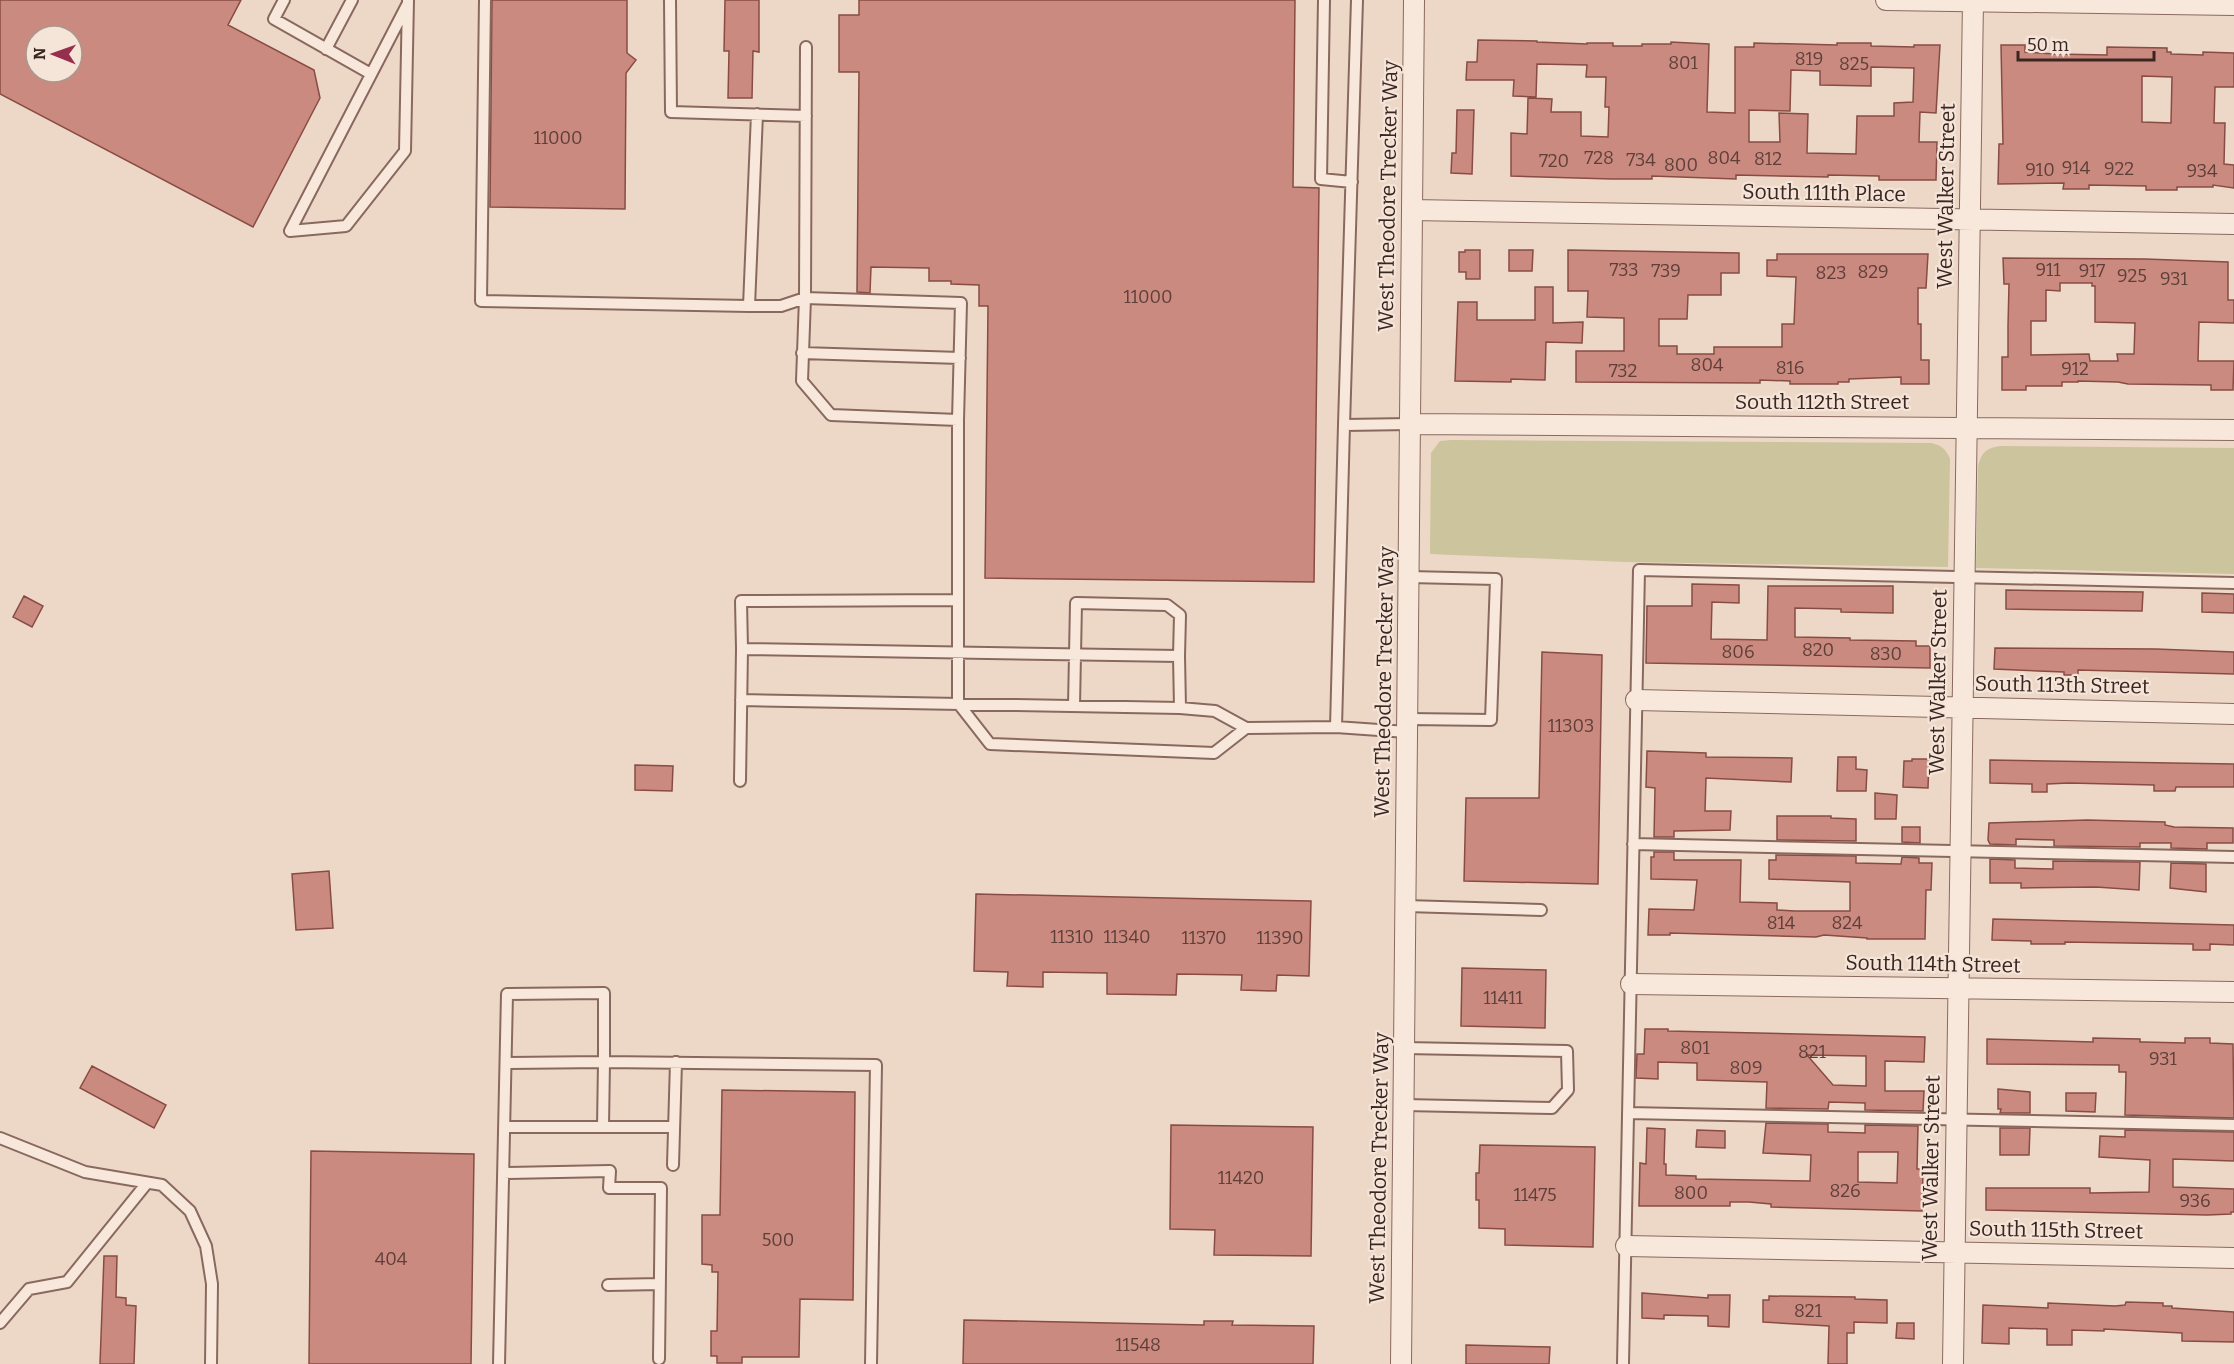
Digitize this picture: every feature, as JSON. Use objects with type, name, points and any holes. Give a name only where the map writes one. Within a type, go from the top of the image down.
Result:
[{"type":"street","name":"West Theodore Trecker Way","points":[[1401,1364],[1414,0]]},
{"type":"street","points":[[1886,0],[2234,5]]},
{"type":"street","name":"West Walker Street","points":[[1953,1364],[1973,1]]},
{"type":"street","name":"South 111th Place","points":[[1412,210],[2234,224]]},
{"type":"street","name":"South 112th Street","points":[[1410,424],[2234,430]]},
{"type":"street","name":"South 113th Street","points":[[1636,700],[2234,714]]},
{"type":"street","name":"South 114th Street","points":[[1631,984],[2234,992]]},
{"type":"street","name":"South 115th Street","points":[[1626,1246],[2234,1258]]},
{"type":"lane","points":[[284,0],[274,19],[371,74]]},
{"type":"lane","points":[[326,49],[352,0]]},
{"type":"lane","points":[[485,0],[481,301],[781,306],[805,298],[961,303],[958,420],[958,703],[990,744],[1214,753],[1246,728]]},
{"type":"lane","points":[[670,0],[670,112],[806,116]]},
{"type":"lane","points":[[1324,0],[1321,179],[1352,182]]},
{"type":"lane","points":[[1336,727],[1357,0]]},
{"type":"lane","points":[[408,1],[405,151],[346,226],[290,231],[408,1]]},
{"type":"lane","points":[[806,47],[805,298],[802,381],[831,415],[958,420]]},
{"type":"lane","points":[[749,306],[757,114]]},
{"type":"lane","points":[[802,353],[960,358]]},
{"type":"lane","points":[[1344,425],[1410,424]]},
{"type":"lane","points":[[1623,1364],[1639,570],[2234,583]]},
{"type":"lane","points":[[741,700],[1180,708],[1215,711],[1246,728],[1407,725],[1491,720],[1496,579],[1409,578]]},
{"type":"lane","points":[[740,781],[741,601],[957,600]]},
{"type":"lane","points":[[1074,705],[1076,603],[1167,605],[1180,615],[1180,708]]},
{"type":"lane","points":[[742,649],[1179,656]]},
{"type":"lane","points":[[1634,844],[2234,856]]},
{"type":"lane","points":[[1406,906],[1541,910]]},
{"type":"lane","points":[[499,1364],[507,993],[604,993],[603,1127]]},
{"type":"lane","points":[[1404,1048],[1567,1051],[1568,1090],[1552,1108],[1404,1105]]},
{"type":"lane","points":[[673,1165],[676,1062]]},
{"type":"lane","points":[[506,1063],[676,1062],[876,1065],[871,1364]]},
{"type":"lane","points":[[1628,1113],[2234,1125]]},
{"type":"lane","points":[[504,1127],[674,1127]]},
{"type":"lane","points":[[0,1138],[85,1173],[162,1185],[190,1211],[206,1246],[212,1284],[211,1364]]},
{"type":"lane","points":[[503,1173],[610,1171],[609,1188],[662,1188],[658,1359]]},
{"type":"lane","points":[[0,1323],[29,1289],[67,1282],[147,1183]]},
{"type":"lane","points":[[608,1285],[660,1284]]},
{"type":"shaded area","points":[[1440,441],[1932,443],[1943,448],[1950,459],[1948,567],[1625,562],[1430,554],[1431,453]]},
{"type":"shaded area","points":[[2000,446],[2234,448],[2234,574],[1976,568],[1978,467],[1985,452]]},
{"type":"building","points":[[0,0],[241,0],[228,25],[314,70],[320,98],[253,227],[0,94]]},
{"type":"building","points":[[492,0],[627,0],[627,53],[636,60],[626,73],[625,209],[490,207]]},
{"type":"building","points":[[725,0],[759,0],[759,52],[753,51],[752,98],[728,98],[729,51],[724,51]]},
{"type":"building","points":[[859,0],[1295,0],[1293,187],[1319,188],[1314,582],[985,578],[988,306],[979,306],[979,285],[929,281],[929,268],[871,267],[870,293],[857,292],[859,72],[839,72],[839,15],[859,15]]},
{"type":"building","points":[[1478,40],[1613,43],[1613,46],[1671,44],[1671,42],[1709,44],[1707,112],[1735,113],[1735,47],[1754,47],[1754,43],[1837,45],[1837,43],[1871,43],[1871,46],[1914,47],[1914,45],[1940,45],[1936,113],[1920,112],[1919,142],[1937,142],[1936,180],[1879,180],[1879,176],[1828,175],[1828,177],[1736,175],[1736,179],[1652,176],[1652,179],[1612,179],[1511,176],[1511,133],[1527,134],[1528,98],[1552,99],[1551,112],[1581,112],[1581,136],[1608,137],[1609,107],[1605,107],[1606,77],[1586,77],[1587,65],[1537,64],[1536,97],[1513,96],[1514,80],[1466,80],[1467,62],[1477,62]],"holes":[[[1871,67],[1914,68],[1913,102],[1894,103],[1894,116],[1857,116],[1856,154],[1807,153],[1808,114],[1779,113],[1780,142],[1749,142],[1749,110],[1790,111],[1791,70],[1820,71],[1820,85],[1871,86]]]},
{"type":"building","points":[[2001,45],[2025,45],[2025,52],[2055,54],[2107,55],[2107,47],[2167,48],[2167,52],[2171,54],[2234,53],[2234,87],[2215,87],[2214,123],[2225,123],[2224,164],[2234,165],[2234,188],[2213,185],[2213,187],[2177,187],[2177,190],[2146,190],[2146,186],[2089,185],[2089,189],[2063,189],[2064,183],[1998,184],[1999,144],[2003,144]],"holes":[[[2142,76],[2172,77],[2171,123],[2142,122]]]},
{"type":"building","points":[[1457,110],[1474,110],[1472,174],[1451,173],[1452,153],[1456,153]]},
{"type":"building","points":[[1465,250],[1480,250],[1480,279],[1466,279],[1466,272],[1459,272],[1459,252],[1465,252]]},
{"type":"building","points":[[1509,250],[1533,250],[1532,271],[1509,271]]},
{"type":"building","points":[[1568,250],[1739,253],[1739,273],[1721,273],[1721,295],[1688,295],[1687,319],[1659,319],[1659,346],[1677,346],[1677,354],[1714,354],[1714,347],[1782,347],[1782,324],[1794,324],[1796,277],[1767,276],[1767,260],[1777,260],[1777,254],[1928,254],[1926,288],[1918,288],[1918,324],[1921,324],[1921,360],[1929,360],[1929,384],[1901,384],[1901,377],[1849,379],[1849,382],[1838,382],[1838,384],[1790,384],[1790,381],[1760,380],[1760,383],[1576,382],[1576,351],[1624,351],[1624,318],[1587,317],[1588,291],[1568,291]]},
{"type":"building","points":[[2003,258],[2228,262],[2228,300],[2234,300],[2234,323],[2199,322],[2198,361],[2234,361],[2233,390],[2211,390],[2211,385],[2078,381],[2062,382],[2062,386],[2026,386],[2026,390],[2002,390],[2002,357],[2008,357],[2009,284],[2004,284]],"holes":[[[2060,283],[2092,283],[2092,286],[2095,286],[2095,322],[2135,323],[2134,354],[2117,354],[2118,361],[2090,361],[2089,354],[2031,355],[2031,321],[2046,321],[2046,290],[2060,291]]]},
{"type":"building","points":[[1535,287],[1553,287],[1553,323],[1583,322],[1582,343],[1546,342],[1545,380],[1455,381],[1458,302],[1477,302],[1477,320],[1535,320]]},
{"type":"building","points":[[1692,584],[1739,585],[1739,603],[1712,602],[1711,639],[1767,640],[1768,586],[1893,586],[1893,613],[1795,608],[1795,637],[1916,641],[1916,646],[1930,646],[1930,668],[1646,663],[1647,606],[1692,606]]},
{"type":"building","points":[[2006,590],[2143,592],[2142,611],[2006,609]]},
{"type":"building","points":[[2202,593],[2234,594],[2234,613],[2202,612]]},
{"type":"building","points":[[24,596],[43,606],[32,627],[13,617]]},
{"type":"building","points":[[1995,648],[2234,652],[2234,674],[2078,670],[2078,675],[2064,675],[2064,672],[1994,669]]},
{"type":"building","points":[[1542,652],[1602,655],[1598,884],[1464,881],[1466,798],[1539,798]]},
{"type":"building","points":[[1647,751],[1706,753],[1706,757],[1792,758],[1791,782],[1706,778],[1705,811],[1731,811],[1730,830],[1674,831],[1674,837],[1654,837],[1655,788],[1646,787]]},
{"type":"building","points":[[1838,757],[1856,757],[1856,769],[1867,770],[1866,791],[1837,791]]},
{"type":"building","points":[[1912,759],[1929,759],[1928,788],[1903,787],[1904,761],[1912,761]]},
{"type":"building","points":[[1990,760],[2234,764],[2234,787],[2176,787],[2175,791],[2154,791],[2154,785],[2069,783],[2047,784],[2047,792],[2032,792],[2032,784],[1990,783]]},
{"type":"building","points":[[635,765],[673,766],[672,791],[635,790]]},
{"type":"building","points":[[1875,793],[1897,795],[1896,819],[1875,819]]},
{"type":"building","points":[[1777,816],[1831,816],[1831,818],[1856,819],[1856,841],[1777,840]]},
{"type":"building","points":[[2087,820],[2165,822],[2165,825],[2174,827],[2233,828],[2233,843],[2207,843],[2207,849],[2171,848],[2171,843],[2140,843],[2140,847],[2054,846],[2054,840],[2016,839],[2016,845],[1990,844],[1988,840],[1989,823]]},
{"type":"building","points":[[1902,827],[1920,827],[1920,843],[1902,842]]},
{"type":"building","points":[[1654,852],[1674,852],[1674,860],[1741,860],[1740,902],[1777,903],[1777,910],[1795,911],[1850,911],[1850,882],[1769,879],[1769,860],[1776,860],[1776,855],[1856,856],[1856,863],[1901,864],[1902,857],[1919,858],[1919,863],[1932,863],[1931,890],[1926,890],[1925,939],[1867,939],[1824,935],[1816,937],[1670,933],[1670,935],[1648,935],[1649,909],[1694,910],[1697,880],[1651,879],[1651,857],[1654,857]]},
{"type":"building","points":[[1990,859],[2015,860],[2015,868],[2053,869],[2053,861],[2140,862],[2139,890],[2096,887],[2021,888],[2021,883],[1990,883]]},
{"type":"building","points":[[2171,863],[2206,864],[2206,892],[2170,888]]},
{"type":"building","points":[[329,871],[333,928],[296,930],[292,874]]},
{"type":"building","points":[[976,894],[1311,901],[1309,976],[1277,975],[1276,991],[1241,990],[1242,975],[1177,974],[1176,995],[1107,994],[1107,973],[1043,972],[1043,987],[1007,986],[1008,972],[974,971]]},
{"type":"building","points":[[1993,919],[2234,925],[2234,945],[2210,944],[2210,950],[2193,950],[2193,944],[2065,942],[2065,944],[2031,944],[2031,941],[1992,940]]},
{"type":"building","points":[[1462,968],[1546,970],[1545,1028],[1461,1026]]},
{"type":"building","points":[[1645,1029],[1925,1037],[1924,1062],[1885,1061],[1885,1091],[1924,1091],[1923,1111],[1865,1110],[1865,1103],[1829,1102],[1828,1109],[1766,1108],[1767,1082],[1697,1080],[1697,1063],[1658,1062],[1658,1079],[1636,1078],[1637,1054],[1644,1054]],"holes":[[[1807,1055],[1866,1056],[1866,1086],[1833,1085]]]},
{"type":"building","points":[[2093,1038],[2185,1043],[2185,1038],[2210,1038],[2210,1043],[2233,1044],[2234,1118],[2125,1115],[2126,1072],[2119,1072],[2119,1065],[1987,1064],[1987,1039],[2093,1042]]},
{"type":"building","points":[[92,1066],[166,1105],[154,1128],[80,1088]]},
{"type":"building","points":[[1998,1089],[2030,1092],[2030,1113],[2000,1113]]},
{"type":"building","points":[[722,1090],[855,1092],[853,1300],[800,1299],[799,1357],[742,1357],[742,1363],[717,1363],[717,1356],[711,1356],[711,1331],[717,1331],[718,1272],[712,1272],[712,1265],[702,1264],[702,1215],[720,1215]]},
{"type":"building","points":[[2066,1093],[2096,1093],[2095,1112],[2066,1111]]},
{"type":"building","points":[[1766,1123],[1828,1124],[1828,1132],[1865,1133],[1865,1125],[1918,1126],[1917,1169],[1923,1169],[1922,1211],[1771,1207],[1771,1204],[1749,1202],[1730,1202],[1730,1206],[1639,1206],[1640,1163],[1646,1164],[1647,1128],[1665,1129],[1666,1175],[1696,1176],[1696,1179],[1810,1181],[1811,1155],[1763,1153]],"holes":[[[1858,1152],[1898,1152],[1897,1183],[1858,1182]]]},
{"type":"building","points":[[1171,1125],[1313,1127],[1311,1256],[1214,1255],[1215,1230],[1170,1229]]},
{"type":"building","points":[[2000,1128],[2030,1128],[2029,1155],[2000,1155]]},
{"type":"building","points":[[1697,1130],[1725,1131],[1725,1148],[1696,1147]]},
{"type":"building","points":[[2125,1130],[2234,1132],[2234,1161],[2173,1159],[2173,1187],[2234,1189],[2234,1212],[2207,1215],[1986,1210],[1986,1188],[2090,1188],[2090,1193],[2149,1192],[2150,1160],[2099,1157],[2100,1136],[2125,1137]]},
{"type":"building","points":[[1480,1145],[1595,1147],[1593,1247],[1505,1245],[1505,1229],[1479,1228],[1476,1173],[1479,1173]]},
{"type":"building","points":[[311,1151],[474,1154],[471,1364],[309,1364]]},
{"type":"building","points":[[104,1256],[117,1256],[116,1297],[126,1298],[126,1305],[136,1306],[134,1364],[100,1364]]},
{"type":"building","points":[[1642,1293],[1708,1298],[1708,1295],[1730,1295],[1729,1327],[1708,1326],[1708,1316],[1664,1315],[1664,1319],[1642,1318]]},
{"type":"building","points":[[1769,1296],[1855,1297],[1855,1299],[1887,1300],[1887,1323],[1854,1322],[1854,1333],[1847,1333],[1847,1364],[1828,1364],[1829,1326],[1763,1322],[1763,1300],[1769,1300]]},
{"type":"building","points":[[2126,1302],[2163,1303],[2163,1306],[2172,1306],[2172,1308],[2234,1312],[2234,1342],[2182,1341],[2182,1333],[2104,1329],[2104,1331],[2072,1330],[2072,1345],[2047,1345],[2047,1329],[2009,1328],[2009,1344],[1982,1343],[1983,1305],[2048,1308],[2048,1303],[2115,1306],[2125,1305]]},
{"type":"building","points":[[964,1320],[1204,1325],[1204,1321],[1233,1321],[1232,1325],[1314,1326],[1313,1364],[963,1364]]},
{"type":"building","points":[[1897,1323],[1914,1323],[1914,1339],[1896,1338]]},
{"type":"building","points":[[1466,1345],[1550,1347],[1549,1364],[1466,1364]]}]
